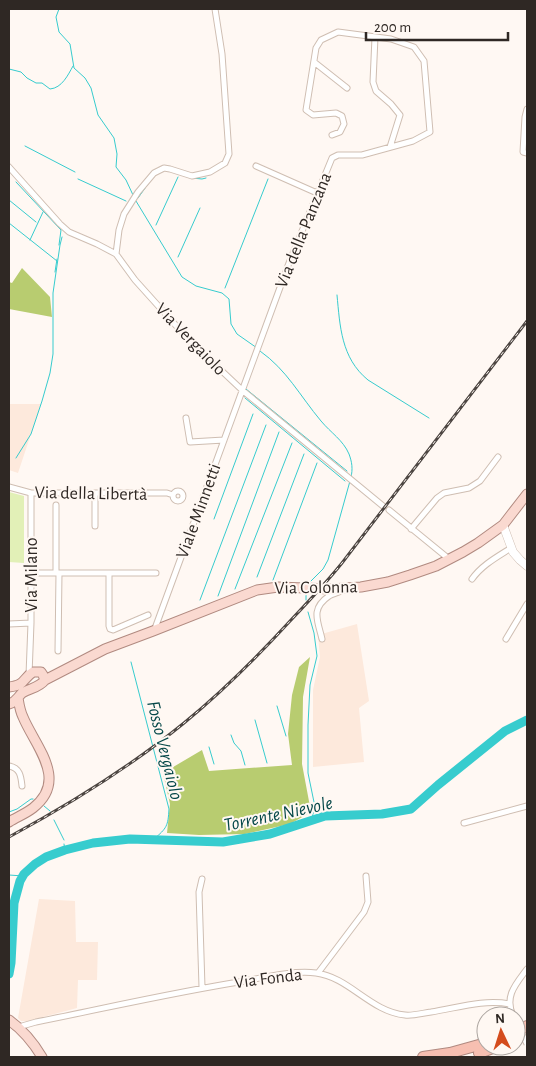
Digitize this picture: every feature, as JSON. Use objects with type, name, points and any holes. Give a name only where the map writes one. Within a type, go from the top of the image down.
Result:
[{"type":"highway","points":[[423,1057],[450,1053],[476,1046]]},
{"type":"highway","points":[[463,1057],[476,1053]]},
{"type":"main road","name":"Via Colonna","points":[[38,675],[70,668],[105,649],[258,590],[278,587],[331,592],[344,588],[388,582],[410,575],[449,560],[478,543],[502,525],[527,494]]},
{"type":"main road","points":[[502,525],[511,548],[516,556],[527,566]]},
{"type":"main road","points":[[9,687],[16,686],[38,675],[40,685],[24,692],[13,702],[44,756],[49,773],[46,791],[37,805],[9,822]]},
{"type":"main road","points":[[10,1020],[29,1038],[42,1057]]},
{"type":"street","points":[[116,254],[119,230],[124,214],[138,192],[154,173],[164,168],[192,176],[210,172],[225,163],[229,154],[222,54],[215,9]]},
{"type":"street","name":"Via della Panzana","points":[[242,390],[289,263],[332,158],[338,155],[362,155],[413,141],[430,132],[424,61],[414,47],[391,39],[338,32],[321,40],[316,48],[306,110],[313,115],[336,114],[342,116],[344,124],[340,132],[332,135]]},
{"type":"street","points":[[375,37],[373,82],[376,91],[391,104],[400,116],[390,147]]},
{"type":"street","points":[[314,62],[347,88]]},
{"type":"street","points":[[525,153],[524,128],[527,109]]},
{"type":"street","points":[[256,166],[318,192]]},
{"type":"street","name":"Via Vergaiolo","points":[[9,167],[69,232],[116,254],[134,280],[189,340],[242,390],[383,506]]},
{"type":"street","name":"Viale Minnetti","points":[[153,631],[242,390]]},
{"type":"street","points":[[186,418],[190,442],[224,440]]},
{"type":"street","points":[[412,529],[444,492],[469,488],[480,481],[498,457]]},
{"type":"street","name":"Via della Libertà","points":[[9,487],[31,493],[169,493],[173,495]]},
{"type":"street","name":"Via Milano","points":[[31,493],[30,657],[38,675]]},
{"type":"street","points":[[94,494],[94,526]]},
{"type":"street","points":[[56,505],[58,651]]},
{"type":"street","points":[[389,510],[449,560]]},
{"type":"street","points":[[472,579],[486,564],[511,548]]},
{"type":"street","points":[[30,573],[156,573]]},
{"type":"street","points":[[109,573],[110,630],[148,616]]},
{"type":"street","points":[[322,639],[316,613],[319,606],[331,592]]},
{"type":"street","points":[[506,639],[527,604]]},
{"type":"street","points":[[9,624],[30,623]]},
{"type":"street","points":[[30,657],[38,675]]},
{"type":"street","points":[[9,766],[18,770],[22,786]]},
{"type":"street","points":[[464,823],[527,806]]},
{"type":"street","points":[[318,973],[364,912],[368,902],[366,876]]},
{"type":"street","points":[[202,879],[199,892],[202,987]]},
{"type":"street","points":[[510,1004],[512,992],[527,969]]},
{"type":"street","name":"Via Fonda","points":[[20,1028],[36,1022],[202,987],[304,972],[318,973],[340,982],[378,1006],[404,1015],[415,1015],[474,1004],[494,1002],[510,1004]]},
{"type":"shaded area","points":[[9,404],[41,404],[18,473],[9,470]]},
{"type":"shaded area","points":[[357,624],[369,701],[359,708],[364,762],[313,767],[313,690],[320,657],[318,635]]},
{"type":"shaded area","points":[[39,899],[75,901],[76,942],[98,942],[97,980],[78,980],[77,1008],[28,1021],[21,1021],[18,1018]]},
{"type":"green space","points":[[22,268],[50,297],[52,317],[9,309],[9,282],[12,283]]},
{"type":"green space","points":[[9,492],[24,496],[24,563],[9,562]]},
{"type":"green space","points":[[310,657],[303,697],[302,764],[311,812],[290,824],[245,834],[199,835],[167,833],[170,804],[163,773],[202,750],[209,771],[292,765],[288,734],[292,695],[299,667]]},
{"type":"waterway","points":[[59,9],[56,17],[59,32],[70,44],[74,68],[85,78],[91,88],[98,115],[114,138],[117,154],[116,167],[126,180],[133,195]]},
{"type":"waterway","points":[[9,69],[21,72],[27,78],[36,83],[42,83],[50,89],[61,84],[73,66]]},
{"type":"waterway","points":[[25,146],[75,172]]},
{"type":"waterway","points":[[156,225],[178,177]]},
{"type":"waterway","points":[[192,178],[206,178]]},
{"type":"waterway","points":[[78,179],[126,201]]},
{"type":"waterway","points":[[225,288],[268,179]]},
{"type":"waterway","points":[[16,182],[61,230],[59,245]]},
{"type":"waterway","points":[[138,198],[148,184]]},
{"type":"waterway","points":[[9,200],[36,222]]},
{"type":"waterway","points":[[136,201],[182,277],[196,286],[222,293],[229,299],[231,324],[237,334],[257,348]]},
{"type":"waterway","points":[[178,257],[200,208]]},
{"type":"waterway","points":[[30,240],[43,212]]},
{"type":"waterway","points":[[9,223],[57,261]]},
{"type":"waterway","points":[[16,458],[31,434],[50,373],[53,354],[53,293],[62,237]]},
{"type":"waterway","points":[[55,272],[57,259]]},
{"type":"waterway","points":[[337,295],[341,330],[352,362],[368,380],[429,418]]},
{"type":"waterway","points":[[260,351],[270,358],[286,375],[321,421],[343,445],[351,460],[351,477]]},
{"type":"waterway","points":[[246,389],[347,471]]},
{"type":"waterway","points":[[245,398],[345,481]]},
{"type":"waterway","points":[[214,519],[253,414]]},
{"type":"waterway","points":[[200,600],[266,425]]},
{"type":"waterway","points":[[218,596],[279,432]]},
{"type":"waterway","points":[[235,589],[292,443]]},
{"type":"waterway","points":[[257,577],[304,454]]},
{"type":"waterway","points":[[273,580],[317,463]]},
{"type":"waterway","points":[[308,584],[323,569],[328,560],[350,481]]},
{"type":"waterway","points":[[306,592],[306,600]]},
{"type":"waterway","points":[[308,612],[314,633],[317,656],[310,685],[308,725],[308,773],[315,807],[311,821]]},
{"type":"waterway","name":"Fosso Vergaiolo","points":[[131,662],[169,809],[166,826],[154,839]]},
{"type":"waterway","points":[[277,706],[286,736]]},
{"type":"waterway","points":[[255,720],[267,763]]},
{"type":"waterway","name":"Torrente Nievole","points":[[9,974],[14,903],[20,881],[24,874],[46,857],[93,843],[130,839],[223,842],[270,834],[325,816],[382,814],[411,809],[505,731],[527,720]]},
{"type":"waterway","points":[[231,735],[234,743],[241,751],[245,765]]},
{"type":"waterway","points":[[209,747],[214,764]]},
{"type":"waterway","points":[[9,812],[33,799]]},
{"type":"waterway","points":[[44,806],[50,811]]},
{"type":"waterway","points":[[54,820],[64,840]]},
{"type":"waterway","name":"Torrente Nievole","points":[[64,844],[65,850]]},
{"type":"waterway","points":[[9,875],[23,876]]},
{"type":"railway","points":[[9,837],[77,798],[142,755],[198,711],[253,660],[330,578],[527,321]]}]
